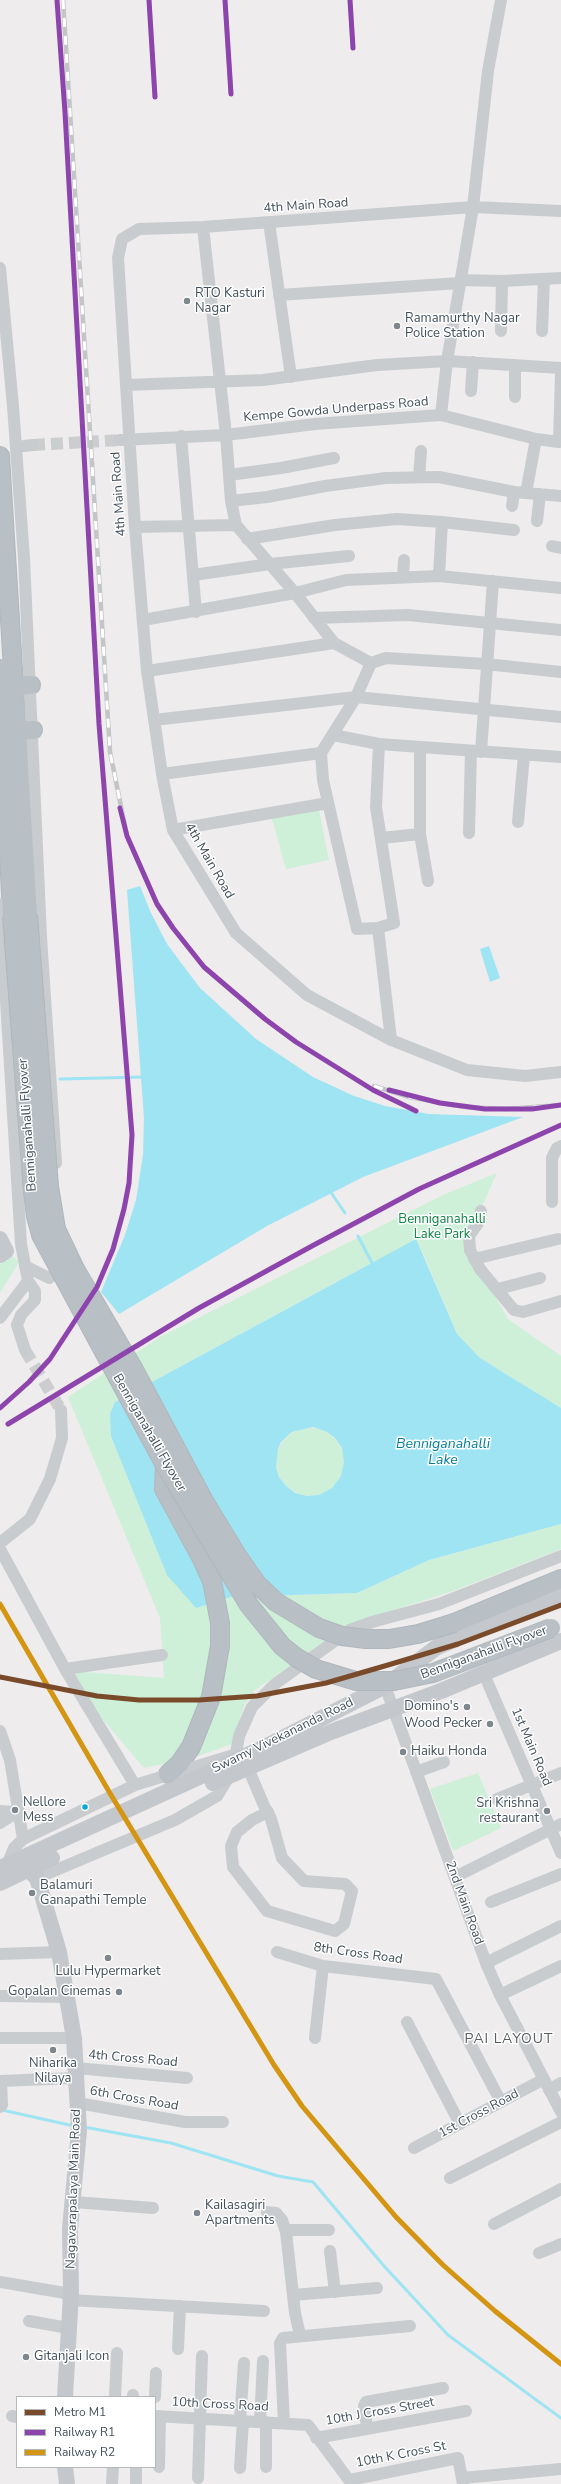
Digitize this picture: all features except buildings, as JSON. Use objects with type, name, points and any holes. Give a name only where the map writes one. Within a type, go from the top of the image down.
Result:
[{"type":"highway","name":"Benniganahalli Flyover","points":[[0,456],[23,686],[25,731],[13,912],[56,1229],[75,1269],[133,1368],[213,1516],[257,1584],[276,1602],[319,1628],[350,1637],[389,1639],[418,1634],[454,1623],[561,1579]]},
{"type":"highway","name":"Benniganahalli Flyover","points":[[0,669],[2,741],[13,912],[36,1216],[41,1235],[165,1465],[249,1605],[282,1646],[297,1658],[316,1669],[356,1681],[374,1682],[411,1679],[433,1673],[561,1624]]},
{"type":"highway","points":[[165,1465],[164,1489],[201,1557],[217,1601],[220,1646],[214,1685],[191,1747],[180,1763],[168,1774]]},
{"type":"main road","name":"Swamy Vivekananda Road","points":[[3,1867],[267,1746],[385,1686],[437,1647],[561,1595]]},
{"type":"main road","name":"Swamy Vivekananda Road","points":[[0,1883],[33,1874],[181,1796],[394,1708],[484,1674],[561,1641]]},
{"type":"main road","name":"Nagavarapalaya Main Road","points":[[33,1874],[59,1952],[69,1997],[74,2038],[78,2103],[81,2164],[70,2235],[71,2297],[65,2396]]},
{"type":"main road","points":[[65,2468],[67,2484]]},
{"type":"street","points":[[473,207],[488,70],[501,0]]},
{"type":"street","name":"4th Main Road","points":[[558,1074],[525,1076],[467,1070],[391,1040],[307,995],[236,933],[173,830],[162,774],[147,671],[135,527],[125,440],[126,384],[118,258],[122,239],[139,229],[203,227],[473,207],[561,210]]},
{"type":"street","name":"Kempe Gowda Underpass Road","points":[[125,440],[181,436],[226,435],[315,424],[441,415],[447,361],[473,207]]},
{"type":"street","points":[[269,222],[290,377]]},
{"type":"street","points":[[203,227],[226,435],[231,501],[236,525],[247,540],[295,593],[334,643],[371,663],[386,658],[486,664],[561,672]]},
{"type":"street","points":[[0,268],[13,406],[23,542],[23,686]]},
{"type":"street","points":[[279,295],[460,282],[561,278]]},
{"type":"street","points":[[542,330],[544,279]]},
{"type":"street","points":[[501,331],[502,281]]},
{"type":"street","points":[[126,384],[263,380],[376,365],[447,361],[561,368]]},
{"type":"street","points":[[471,391],[473,362]]},
{"type":"street","points":[[515,397],[516,365]]},
{"type":"street","points":[[441,415],[536,439],[560,442],[561,374]]},
{"type":"street","points":[[13,406],[21,412],[28,445],[29,529],[23,542]]},
{"type":"street","points":[[181,436],[196,612]]},
{"type":"street","points":[[512,506],[520,492],[536,439]]},
{"type":"street","points":[[419,477],[421,451]]},
{"type":"street","points":[[229,475],[281,468],[334,458]]},
{"type":"street","points":[[231,501],[267,497],[325,486],[378,479],[419,477],[440,477],[520,492],[561,496]]},
{"type":"street","points":[[537,521],[540,494]]},
{"type":"street","points":[[247,540],[335,525],[413,519],[514,530]]},
{"type":"street","points":[[440,576],[442,522]]},
{"type":"street","points":[[135,527],[236,525]]},
{"type":"street","points":[[193,575],[270,564],[349,556]]},
{"type":"street","points":[[403,577],[404,560]]},
{"type":"street","points":[[143,620],[196,612],[295,593],[346,580],[440,576],[561,588]]},
{"type":"street","points":[[469,833],[476,751],[483,709],[486,664],[492,622],[493,581]]},
{"type":"street","points":[[314,618],[408,614],[561,630]]},
{"type":"street","points":[[147,671],[334,643]]},
{"type":"street","points":[[371,663],[356,697],[322,753],[322,780],[356,929],[378,928],[394,923],[376,807],[379,744]]},
{"type":"street","points":[[154,720],[356,697],[561,717]]},
{"type":"street","points":[[25,731],[62,1228],[74,1258],[49,1278],[25,1266]]},
{"type":"street","points":[[333,735],[379,744],[420,748],[561,757]]},
{"type":"street","points":[[420,748],[420,834],[428,881]]},
{"type":"street","points":[[162,774],[322,753]]},
{"type":"street","points":[[518,822],[524,755]]},
{"type":"street","points":[[173,830],[328,803]]},
{"type":"street","points":[[381,838],[420,834]]},
{"type":"street","points":[[13,912],[21,1244],[28,1282],[35,1291],[35,1300],[21,1315],[17,1325],[24,1350]]},
{"type":"street","points":[[378,928],[391,1040]]},
{"type":"street","points":[[552,1202],[552,1158],[557,1148],[561,1146]]},
{"type":"street","points":[[481,1211],[478,1223],[468,1240],[474,1259],[480,1269],[514,1310],[519,1313],[561,1301]]},
{"type":"street","points":[[2,1249],[21,1244],[62,1228]]},
{"type":"street","points":[[474,1259],[558,1239]]},
{"type":"street","points":[[498,1289],[540,1278]]},
{"type":"street","points":[[0,1318],[28,1282]]},
{"type":"street","points":[[0,1543],[30,1519],[50,1480],[62,1438],[61,1410]]},
{"type":"street","points":[[0,1549],[65,1669],[135,1785]]},
{"type":"street","points":[[236,1754],[239,1736],[252,1707],[275,1684],[350,1630],[372,1622],[439,1604],[561,1556]]},
{"type":"street","points":[[65,1669],[162,1655]]},
{"type":"street","name":"1st Main Road","points":[[484,1674],[532,1784],[556,1826],[561,1853]]},
{"type":"street","name":"2nd Main Road","points":[[385,1686],[486,1963],[500,1995],[561,2112]]},
{"type":"street","points":[[0,1732],[23,1839]]},
{"type":"street","points":[[3,1867],[14,1848],[23,1839],[135,1785],[267,1746]]},
{"type":"street","points":[[416,1772],[444,1762]]},
{"type":"street","points":[[248,1768],[268,1812],[282,1858],[304,1881],[345,1884],[352,1891],[344,1924],[335,1931],[267,1911],[233,1867],[231,1846],[237,1832],[252,1820],[268,1812]]},
{"type":"street","points":[[497,1799],[561,1773]]},
{"type":"street","points":[[0,1811],[18,1812]]},
{"type":"street","points":[[0,1824],[18,1812]]},
{"type":"street","points":[[455,1877],[556,1826]]},
{"type":"street","points":[[491,1902],[561,1874]]},
{"type":"street","points":[[486,1963],[561,1926]]},
{"type":"street","points":[[0,1954],[59,1952]]},
{"type":"street","name":"8th Cross Road","points":[[277,1952],[323,1966],[436,1979],[501,2102]]},
{"type":"street","points":[[314,2038],[323,1966]]},
{"type":"street","points":[[500,1995],[561,1966]]},
{"type":"street","points":[[0,1996],[69,1997]]},
{"type":"street","points":[[407,2022],[460,2124]]},
{"type":"street","points":[[0,2038],[74,2038]]},
{"type":"street","name":"4th Cross Road","points":[[1,2081],[76,2073],[187,2078]]},
{"type":"street","points":[[1,2081],[1,2106]]},
{"type":"street","name":"1st Cross Road","points":[[414,2148],[501,2102],[546,2084],[561,2083]]},
{"type":"street","name":"6th Cross Road","points":[[78,2103],[185,2122],[223,2122]]},
{"type":"street","points":[[450,2178],[561,2122]]},
{"type":"street","points":[[494,2224],[561,2189]]},
{"type":"street","points":[[74,2202],[153,2208]]},
{"type":"street","points":[[268,2212],[276,2213],[282,2220],[286,2232],[292,2295],[300,2335]]},
{"type":"street","points":[[286,2232],[291,2230],[329,2230]]},
{"type":"street","points":[[539,2254],[561,2244]]},
{"type":"street","points":[[330,2251],[335,2292]]},
{"type":"street","points":[[0,2282],[71,2297],[180,2306],[264,2310]]},
{"type":"street","points":[[292,2295],[377,2288]]},
{"type":"street","points":[[178,2349],[180,2306]]},
{"type":"street","points":[[29,2321],[68,2328]]},
{"type":"street","points":[[284,2423],[280,2340],[300,2335],[410,2326]]},
{"type":"street","points":[[115,2396],[117,2353]]},
{"type":"street","points":[[198,2478],[202,2356]]},
{"type":"street","points":[[263,2361],[263,2422],[266,2467]]},
{"type":"street","points":[[240,2468],[244,2363]]},
{"type":"street","points":[[155,2395],[156,2373]]},
{"type":"street","points":[[366,2427],[364,2406],[366,2402],[443,2388]]},
{"type":"street","name":"10th J Cross Street","points":[[316,2438],[366,2427],[466,2411]]},
{"type":"street","points":[[157,2416],[159,2467]]},
{"type":"street","name":"10th Cross Road","points":[[157,2416],[308,2425],[316,2438]]},
{"type":"street","points":[[316,2438],[351,2482]]},
{"type":"street","name":"10th K Cross St","points":[[351,2482],[458,2458],[462,2481]]},
{"type":"street","points":[[112,2484],[113,2468]]},
{"type":"street","points":[[136,2468],[136,2483]]},
{"type":"street","points":[[462,2481],[561,2469]]},
{"type":"green space","points":[[319,810],[329,860],[286,869],[272,819]]},
{"type":"green space","name":"Benniganahalli Lake Park","points":[[497,1173],[465,1244],[508,1319],[561,1356],[561,1408],[480,1358],[457,1334],[422,1251],[373,1262],[115,1402],[196,1608],[231,1597],[357,1593],[429,1560],[561,1524],[561,1549],[453,1591],[348,1625],[254,1691],[244,1706],[232,1744],[193,1758],[144,1768],[94,1709],[71,1671],[164,1678],[160,1618],[68,1397],[160,1337],[443,1195]]},
{"type":"green space","points":[[11,1255],[19,1262],[0,1293],[0,1264]]},
{"type":"green space","points":[[310,1428],[323,1431],[334,1438],[341,1449],[344,1462],[341,1475],[334,1486],[323,1493],[310,1496],[297,1493],[286,1486],[279,1475],[276,1462],[279,1449],[286,1438],[297,1431]]},
{"type":"green space","points":[[478,1773],[501,1828],[453,1851],[430,1789]]},
{"type":"water","points":[[140,886],[151,913],[167,944],[200,988],[256,1039],[313,1077],[354,1096],[385,1106],[429,1114],[523,1117],[363,1177],[267,1226],[119,1314],[101,1292],[125,1235],[136,1200],[143,1155],[144,1118],[127,890]]},
{"type":"water","points":[[489,946],[500,978],[490,982],[480,949]]},
{"type":"water","name":"Benniganahalli Lake","points":[[416,1239],[457,1334],[480,1358],[561,1408],[561,1524],[429,1560],[357,1593],[231,1597],[196,1608],[167,1575],[111,1436],[110,1414],[115,1402]],"holes":[[[313,1427],[327,1432],[335,1438],[342,1448],[344,1462],[341,1476],[332,1488],[319,1495],[307,1496],[295,1493],[286,1486],[279,1477],[276,1467],[278,1449],[281,1442],[292,1432]]]},
{"type":"waterway","points":[[60,1079],[144,1077]]},
{"type":"waterway","points":[[330,1191],[345,1213]]},
{"type":"waterway","points":[[358,1236],[373,1265]]},
{"type":"waterway","points":[[2,2110],[74,2126]]},
{"type":"waterway","points":[[84,2127],[171,2143],[278,2176],[313,2182],[384,2266],[448,2335],[561,2418]]},
{"type":"tunnel","points":[[33,445],[120,440]]},
{"type":"tunnel","points":[[25,1350],[61,1410]]},
{"type":"railway","points":[[63,0],[110,752],[127,836],[157,904],[173,928],[204,967],[265,1019],[296,1042],[373,1090],[416,1111]]},
{"type":"railway","points":[[149,0],[155,97]]},
{"type":"railway","points":[[225,0],[231,94]]},
{"type":"railway","points":[[350,0],[353,48]]},
{"type":"railway","points":[[374,1086],[409,1097],[464,1107],[507,1109],[561,1105]]},
{"type":"metro line","name":"M1","points":[[0,1677],[97,1696],[139,1700],[199,1700],[257,1696],[326,1683],[388,1665],[458,1644],[561,1605]]},
{"type":"rail line","name":"R1","points":[[0,1408],[29,1382],[50,1359],[97,1287],[113,1249],[124,1209],[129,1183],[132,1135],[99,724],[65,112],[57,0]]},
{"type":"rail line","name":"R1","points":[[149,0],[155,97]]},
{"type":"rail line","name":"R1","points":[[225,0],[231,94]]},
{"type":"rail line","name":"R1","points":[[350,0],[353,48]]},
{"type":"rail line","name":"R1","points":[[120,808],[127,836],[157,904],[173,928],[204,967],[265,1019],[296,1042],[373,1090],[416,1111]]},
{"type":"rail line","name":"R1","points":[[389,1090],[440,1103],[485,1109],[532,1109],[561,1105]]},
{"type":"rail line","name":"R1","points":[[8,1424],[199,1308],[312,1246],[419,1189],[561,1125]]},
{"type":"rail line","name":"R2","points":[[0,1604],[111,1795],[274,2065],[302,2106],[396,2217],[443,2265],[495,2311],[561,2364]]},
{"type":"place","name":"RTO Kasturi Nagar","points":[[187,301]]},
{"type":"place","name":"Ramamurthy Nagar Police Station","points":[[397,326]]},
{"type":"place","name":"Domino's","points":[[467,1707]]},
{"type":"place","name":"Wood Pecker","points":[[490,1724]]},
{"type":"place","name":"Haiku Honda","points":[[403,1752]]},
{"type":"place","name":"Nellore Mess","points":[[15,1810]]},
{"type":"place","name":"Sri Krishna restaurant","points":[[547,1811]]},
{"type":"place","name":"Balamuri Ganapathi Temple","points":[[32,1893]]},
{"type":"place","name":"Lulu Hypermarket","points":[[108,1958]]},
{"type":"place","name":"Gopalan Cinemas","points":[[119,1992]]},
{"type":"place","name":"Niharika Nilaya","points":[[53,2050]]},
{"type":"place","name":"Kailasagiri Apartments","points":[[197,2213]]},
{"type":"place","name":"Gitanjali Icon","points":[[26,2357]]},
{"type":"district","name":"PAI LAYOUT","points":[[509,2040]]}]
